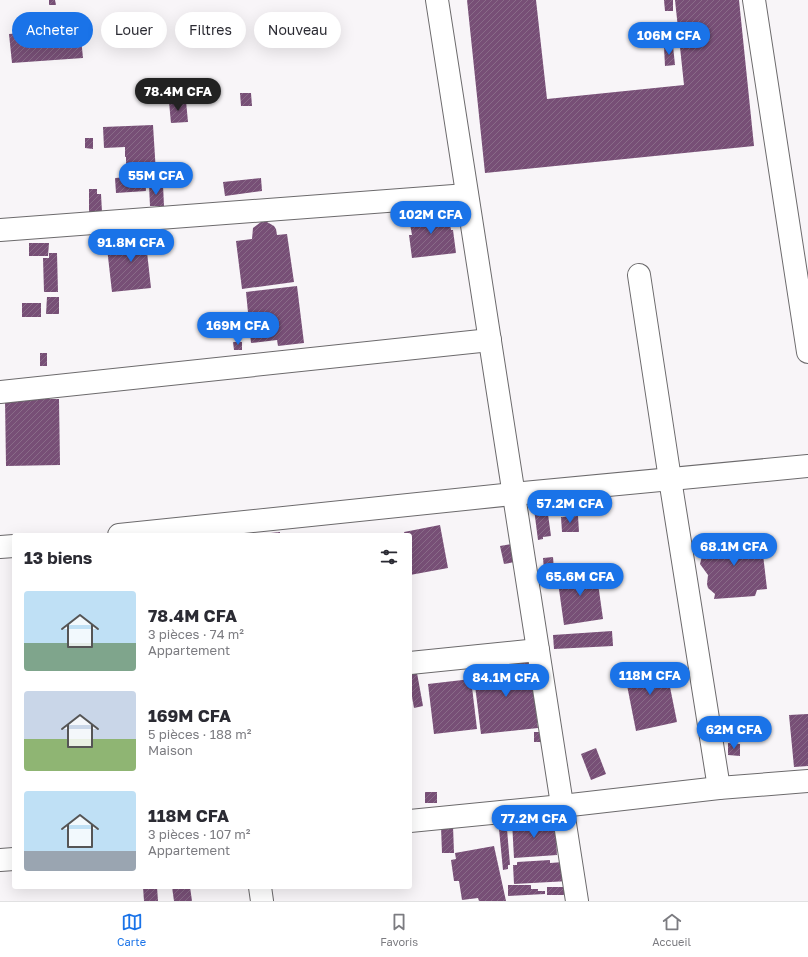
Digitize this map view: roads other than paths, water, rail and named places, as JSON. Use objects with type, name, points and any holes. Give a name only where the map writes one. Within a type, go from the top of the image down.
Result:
[{"type":"street","points":[[437,0],[577,901]]},
{"type":"street","points":[[754,0],[805,307],[808,352]]},
{"type":"street","points":[[0,230],[467,195]]},
{"type":"street","points":[[639,275],[719,788]]},
{"type":"street","points":[[0,392],[490,340]]},
{"type":"street","points":[[155,533],[208,530],[514,494],[808,466]]},
{"type":"street","points":[[0,547],[12,546]]},
{"type":"street","points":[[412,663],[538,650]]},
{"type":"street","points":[[412,821],[562,806],[719,788],[808,781]]},
{"type":"street","points":[[0,860],[12,859]]},
{"type":"street","points":[[260,889],[262,901]]}]
